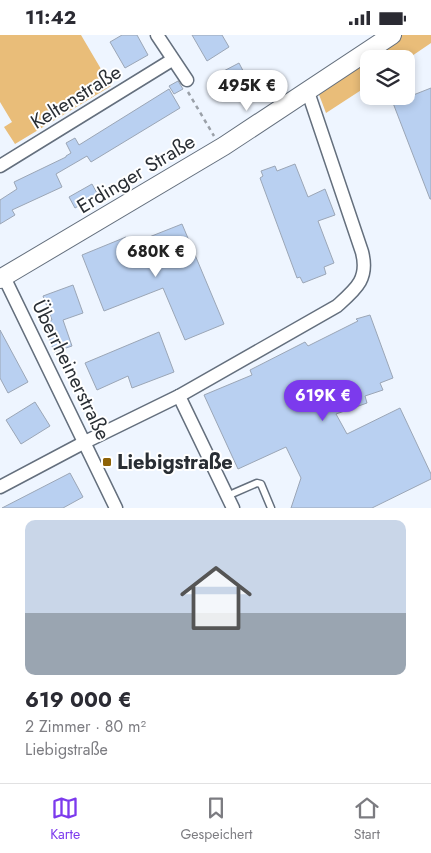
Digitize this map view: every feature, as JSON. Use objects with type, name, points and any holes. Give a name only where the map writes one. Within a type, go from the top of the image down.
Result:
[{"type":"street","points":[[157,35],[187,80]]},
{"type":"street","name":"Erdinger Straße","points":[[2,278],[207,157],[392,35]]},
{"type":"street","name":"Keltenstraße","points":[[0,166],[172,60]]},
{"type":"street","points":[[0,487],[85,442],[180,396],[337,306],[358,287],[365,264],[362,252],[308,92]]},
{"type":"street","name":"Überrheinerstraße","points":[[2,278],[85,442],[116,508]]},
{"type":"street","points":[[180,396],[233,508]]},
{"type":"lane","points":[[227,496],[257,483],[261,484],[271,508]]},
{"type":"path","points":[[187,80],[187,90],[216,140]]},
{"type":"shaded area","points":[[0,35],[81,35],[111,86],[15,144],[4,127],[12,122],[0,102]]},
{"type":"shaded area","points":[[401,35],[431,35],[431,43],[415,54],[415,50],[378,50]]},
{"type":"shaded area","points":[[360,62],[360,91],[326,113],[318,92]]},
{"type":"building","points":[[122,35],[137,35],[148,55],[125,68],[110,42]]},
{"type":"building","points":[[192,35],[222,35],[229,47],[207,61]]},
{"type":"building","points":[[239,63],[253,90],[232,100],[218,74]]},
{"type":"building","points":[[178,81],[183,89],[174,94],[169,86]]},
{"type":"building","points":[[431,88],[431,199],[394,105],[415,105],[415,94]]},
{"type":"building","points":[[169,89],[180,108],[91,162],[87,156],[56,174],[62,187],[12,210],[15,215],[0,224],[0,200],[17,189],[14,182],[66,157],[71,153],[66,143],[75,138],[79,145]]},
{"type":"building","points":[[295,164],[308,197],[325,189],[335,215],[318,221],[334,263],[324,267],[326,274],[303,283],[300,277],[297,278],[260,178],[263,176],[261,171],[275,166],[277,171]]},
{"type":"building","points":[[92,184],[98,195],[75,208],[69,197]]},
{"type":"building","points":[[182,224],[224,324],[185,340],[163,288],[104,311],[82,255],[126,237],[129,245]]},
{"type":"building","points":[[73,285],[83,313],[63,320],[72,346],[54,352],[44,322],[52,320],[43,296]]},
{"type":"building","points":[[370,315],[393,378],[380,383],[383,390],[365,396],[367,403],[336,414],[347,434],[400,408],[431,474],[431,479],[372,508],[291,508],[301,478],[286,447],[238,469],[204,395],[252,375],[250,370],[305,342],[308,346],[358,321],[356,319]]},
{"type":"building","points":[[0,330],[28,382],[8,393],[0,378]]},
{"type":"building","points":[[159,332],[174,372],[132,388],[128,376],[97,390],[85,363]]},
{"type":"building","points":[[35,402],[50,426],[21,444],[6,420]]},
{"type":"building","points":[[70,473],[83,497],[63,508],[2,508]]},
{"type":"place","name":"Liebigstraße","points":[[107,462]]}]
